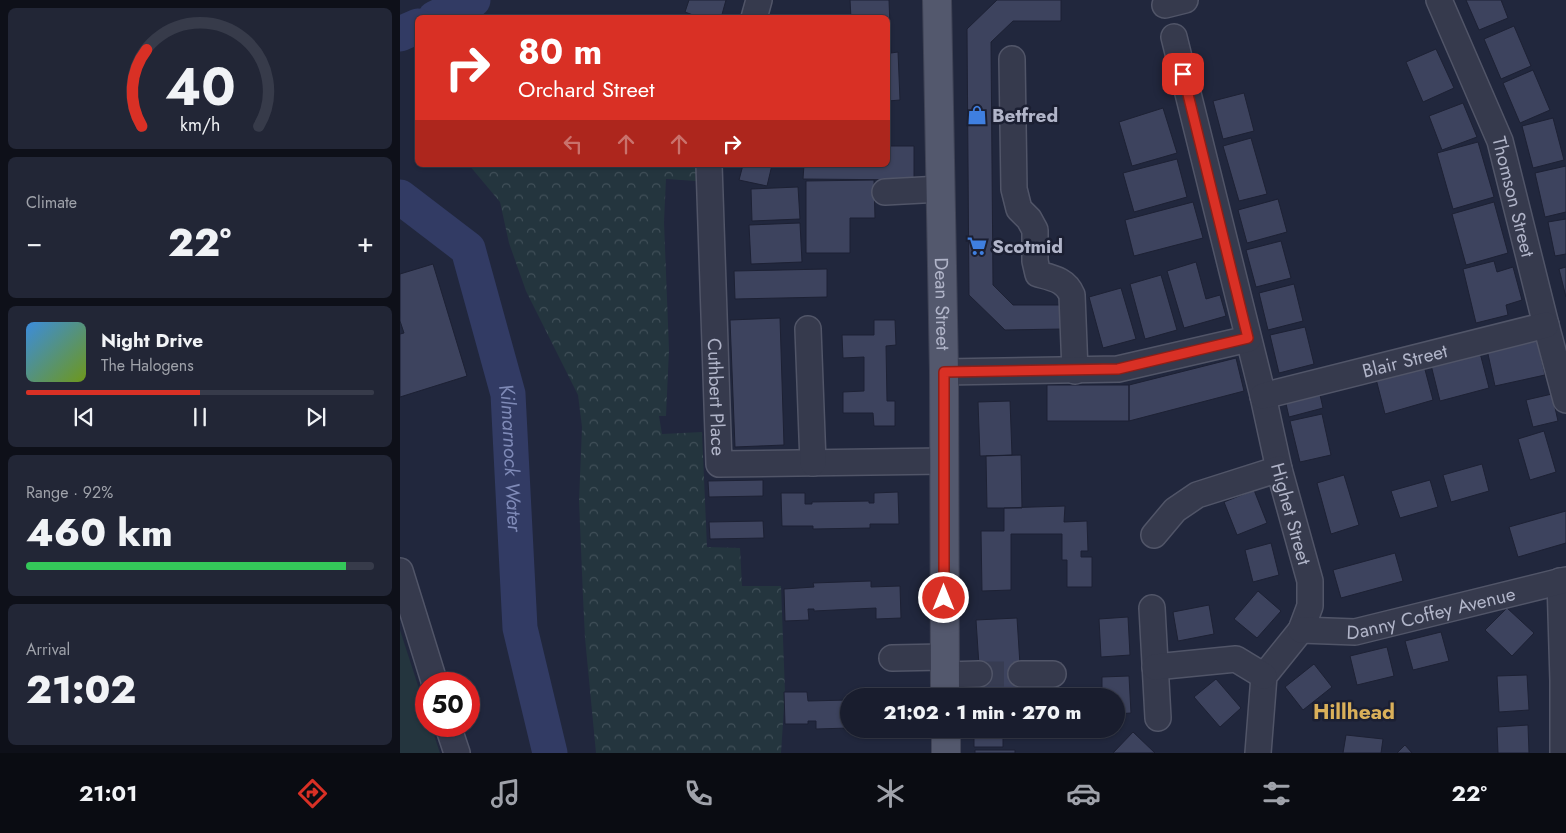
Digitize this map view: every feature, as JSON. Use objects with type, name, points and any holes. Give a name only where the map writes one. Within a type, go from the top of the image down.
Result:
[{"type":"main road","name":"Dean Street","points":[[937,0],[944,372],[945,676]]},
{"type":"main road","points":[[946,738],[946,753]]},
{"type":"street","points":[[755,15],[759,0]]},
{"type":"street","name":"Thomson Street","points":[[1439,0],[1500,141],[1566,400]]},
{"type":"street","name":"Highet Street","points":[[1174,37],[1263,396],[1279,469],[1310,581],[1310,606],[1301,630],[1264,676]]},
{"type":"street","points":[[1012,59],[1014,189],[1019,208],[1029,219],[1035,230],[1035,260],[1038,274],[1062,281],[1069,288],[1072,295],[1075,371]]},
{"type":"street","name":"Cuthbert Place","points":[[709,167],[719,464],[944,461]]},
{"type":"street","points":[[884,192],[941,190]]},
{"type":"street","name":"Blair Street","points":[[1263,396],[1546,325]]},
{"type":"street","points":[[808,329],[814,463]]},
{"type":"street","points":[[944,372],[1118,369],[1248,338]]},
{"type":"street","points":[[1154,535],[1175,510],[1197,495],[1279,469]]},
{"type":"street","points":[[400,571],[431,672]]},
{"type":"street","points":[[1563,580],[1565,681],[1563,753]]},
{"type":"street","name":"Danny Coffey Avenue","points":[[1301,630],[1355,632],[1563,580]]},
{"type":"street","points":[[1152,608],[1158,718]]},
{"type":"street","points":[[892,658],[945,676],[979,674]]},
{"type":"street","points":[[1155,667],[1236,659],[1264,676],[1258,753]]},
{"type":"street","points":[[1021,674],[1053,674]]},
{"type":"street","points":[[451,737],[456,753]]},
{"type":"green space","points":[[471,167],[699,167],[696,181],[666,179],[664,222],[669,350],[666,416],[659,416],[662,434],[702,432],[707,547],[740,548],[742,586],[781,586],[785,692],[781,753],[596,753],[585,638],[579,501],[582,427],[578,395],[526,291],[509,243],[500,202]]},
{"type":"green space","points":[[400,630],[415,676],[415,737],[435,737],[440,753],[400,753]]},
{"type":"building","points":[[689,0],[726,0],[722,15],[693,15],[685,12]]},
{"type":"building","points":[[850,0],[889,0],[890,15],[851,15]]},
{"type":"building","points":[[997,0],[1061,0],[1061,21],[1013,21],[991,42],[993,285],[1013,305],[1063,305],[1063,329],[1005,330],[969,295],[967,29]]},
{"type":"building","points":[[1466,0],[1501,0],[1508,18],[1479,30]]},
{"type":"building","points":[[890,26],[891,53],[898,52],[900,100],[890,101]]},
{"type":"building","points":[[1514,26],[1531,66],[1501,79],[1484,39]]},
{"type":"building","points":[[1436,49],[1454,88],[1423,102],[1406,62]]},
{"type":"building","points":[[1533,70],[1550,110],[1520,123],[1503,83]]},
{"type":"building","points":[[1244,93],[1254,131],[1223,139],[1213,101]]},
{"type":"building","points":[[1463,103],[1477,137],[1442,150],[1429,116]]},
{"type":"building","points":[[1163,108],[1177,153],[1132,166],[1119,122]]},
{"type":"building","points":[[1553,118],[1564,160],[1533,168],[1522,126]]},
{"type":"building","points":[[1251,138],[1267,194],[1239,201],[1223,146]]},
{"type":"building","points":[[1478,142],[1494,197],[1453,209],[1437,153]]},
{"type":"building","points":[[890,146],[914,146],[914,180],[803,179],[804,167],[890,167]]},
{"type":"building","points":[[1177,159],[1187,197],[1134,212],[1123,173]]},
{"type":"building","points":[[1566,166],[1566,212],[1545,217],[1535,173]]},
{"type":"building","points":[[742,167],[772,167],[767,186],[739,180]]},
{"type":"building","points":[[874,180],[875,218],[850,218],[850,253],[806,253],[806,181]]},
{"type":"building","points":[[798,187],[800,219],[752,221],[751,189]]},
{"type":"building","points":[[1278,199],[1287,232],[1247,243],[1238,210]]},
{"type":"building","points":[[1193,202],[1203,238],[1134,256],[1125,220]]},
{"type":"building","points":[[1494,202],[1508,253],[1466,265],[1452,214]]},
{"type":"building","points":[[1566,219],[1566,254],[1555,256],[1548,222]]},
{"type":"building","points":[[800,223],[802,262],[751,264],[749,225]]},
{"type":"building","points":[[1281,241],[1291,278],[1256,287],[1246,250]]},
{"type":"building","points":[[1494,261],[1497,272],[1513,267],[1522,300],[1506,305],[1508,315],[1476,323],[1463,269]]},
{"type":"building","points":[[1196,262],[1206,299],[1220,295],[1226,316],[1184,328],[1167,271]]},
{"type":"building","points":[[433,264],[467,376],[400,397],[400,334],[404,333],[400,321],[400,274]]},
{"type":"building","points":[[1566,267],[1566,297],[1559,269]]},
{"type":"building","points":[[827,269],[827,297],[735,299],[734,271]]},
{"type":"building","points":[[1161,275],[1177,330],[1145,339],[1130,284]]},
{"type":"building","points":[[1294,284],[1303,321],[1268,330],[1259,293]]},
{"type":"building","points":[[1121,288],[1136,339],[1103,348],[1089,297]]},
{"type":"building","points":[[780,318],[784,445],[735,447],[730,320]]},
{"type":"building","points":[[874,320],[895,320],[896,345],[886,346],[887,401],[895,401],[895,426],[874,426],[873,413],[843,413],[843,392],[864,391],[864,357],[843,358],[842,335],[874,335]]},
{"type":"building","points":[[1305,327],[1314,364],[1279,373],[1270,335]]},
{"type":"building","points":[[1536,334],[1545,375],[1495,386],[1486,345]]},
{"type":"building","points":[[1479,349],[1489,388],[1440,401],[1430,361]]},
{"type":"building","points":[[1236,358],[1244,391],[1129,421],[1129,385]]},
{"type":"building","points":[[1423,362],[1433,400],[1385,414],[1375,375]]},
{"type":"building","points":[[1047,385],[1129,385],[1129,421],[1047,421]]},
{"type":"building","points":[[1318,386],[1323,408],[1289,417],[1284,395]]},
{"type":"building","points":[[1552,394],[1558,421],[1533,427],[1526,400]]},
{"type":"building","points":[[1010,401],[1012,455],[980,456],[978,402]]},
{"type":"building","points":[[1322,414],[1331,455],[1300,462],[1290,421]]},
{"type":"building","points":[[1544,431],[1556,472],[1530,480],[1518,439]]},
{"type":"building","points":[[1021,455],[1022,508],[987,508],[986,456]]},
{"type":"building","points":[[1482,464],[1489,491],[1451,502],[1443,475]]},
{"type":"building","points":[[1344,475],[1359,525],[1331,534],[1317,483]]},
{"type":"building","points":[[763,480],[763,496],[709,497],[708,481]]},
{"type":"building","points":[[1430,480],[1438,507],[1400,518],[1391,491]]},
{"type":"building","points":[[1254,490],[1267,523],[1237,535],[1224,502]]},
{"type":"building","points":[[898,492],[899,524],[870,524],[870,528],[813,529],[813,526],[782,526],[781,493],[805,493],[805,504],[812,504],[812,502],[869,501],[869,503],[874,503],[874,493]]},
{"type":"building","points":[[1065,506],[1064,522],[1087,521],[1088,551],[1081,551],[1081,557],[1092,557],[1092,587],[1067,587],[1067,560],[1062,560],[1062,534],[1011,534],[1011,590],[982,591],[981,531],[1004,531],[1004,508]]},
{"type":"building","points":[[1566,511],[1566,543],[1518,557],[1509,527]]},
{"type":"building","points":[[763,521],[764,538],[710,539],[709,522]]},
{"type":"building","points":[[1271,543],[1279,575],[1253,582],[1245,550]]},
{"type":"building","points":[[1395,553],[1403,581],[1341,598],[1333,570]]},
{"type":"building","points":[[871,581],[871,587],[900,586],[901,618],[876,619],[876,608],[814,611],[814,609],[808,609],[809,620],[785,621],[784,589],[814,587],[813,583]]},
{"type":"building","points":[[1258,591],[1281,611],[1257,638],[1234,619]]},
{"type":"building","points":[[1209,605],[1214,634],[1178,641],[1173,612]]},
{"type":"building","points":[[1507,608],[1534,633],[1512,656],[1485,630]]},
{"type":"building","points":[[1128,617],[1130,655],[1101,657],[1099,619]]},
{"type":"building","points":[[1017,618],[1021,688],[980,688],[976,620]]},
{"type":"building","points":[[1441,632],[1449,661],[1413,670],[1405,641]]},
{"type":"building","points":[[1387,647],[1394,676],[1357,685],[1350,656]]},
{"type":"building","points":[[1314,664],[1332,687],[1303,710],[1285,687]]},
{"type":"building","points":[[1527,675],[1529,710],[1499,712],[1497,676]]},
{"type":"building","points":[[1129,676],[1131,713],[1125,713],[1125,688],[1102,688],[1102,677]]},
{"type":"building","points":[[1216,679],[1241,708],[1220,727],[1194,697]]},
{"type":"building","points":[[784,692],[807,692],[808,701],[840,700],[840,728],[816,729],[816,721],[808,721],[808,724],[785,724]]},
{"type":"building","points":[[1528,725],[1529,753],[1498,753],[1497,727]]},
{"type":"building","points":[[1133,732],[1155,753],[1113,753]]},
{"type":"building","points":[[1346,735],[1383,739],[1381,753],[1343,753]]},
{"type":"building","points":[[974,738],[1003,738],[1003,747],[974,747]]},
{"type":"building","points":[[1405,745],[1412,753],[1397,753]]},
{"type":"building","points":[[975,750],[1015,750],[1015,753],[975,753]]},
{"type":"waterway","name":"Kilmarnock Water","points":[[441,15],[473,0]]},
{"type":"waterway","name":"Kilmarnock Water","points":[[400,34],[415,27]]},
{"type":"waterway","name":"Kilmarnock Water","points":[[400,197],[468,249],[508,394],[520,628],[550,753]]},
{"type":"tunnel","points":[[979,674],[1021,674]]},
{"type":"place","name":"Betfred","points":[[977,115]]},
{"type":"place","name":"Scotmid","points":[[977,246]]},
{"type":"district","name":"Hillhead","points":[[1354,712]]},
{"type":"route","points":[[944,598],[944,372],[1118,369],[1248,338],[1183,74]]}]
